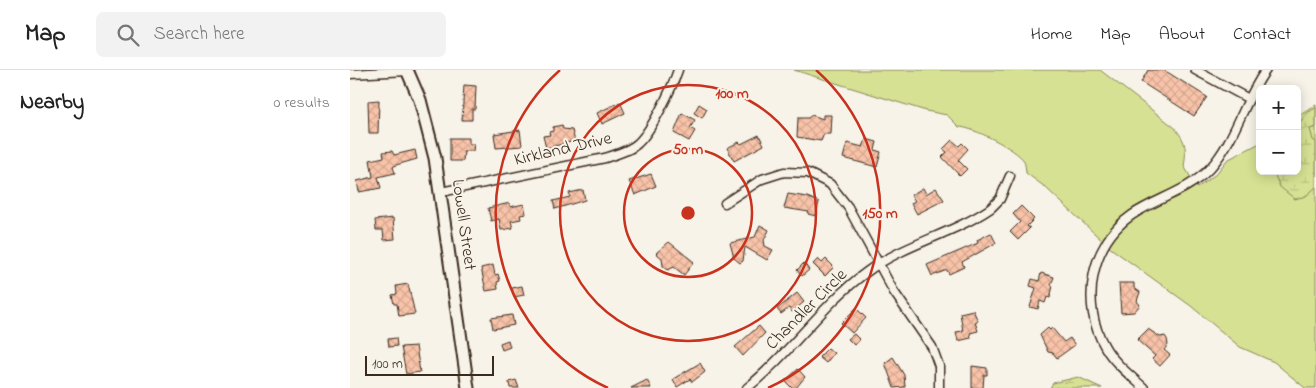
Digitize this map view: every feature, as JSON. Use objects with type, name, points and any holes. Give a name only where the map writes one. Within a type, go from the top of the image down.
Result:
[{"type":"main road","name":"Lowell Street","points":[[407,71],[420,100],[428,128],[440,192],[468,388]]},
{"type":"street","name":"Kirkland Drive","points":[[440,192],[606,158],[629,149],[638,143],[670,92],[678,70]]},
{"type":"street","points":[[1194,70],[1249,99]]},
{"type":"street","points":[[1144,388],[1114,360],[1099,336],[1092,310],[1092,280],[1095,265],[1109,238],[1131,216],[1188,186],[1210,168],[1221,153],[1266,70]]},
{"type":"street","points":[[350,74],[407,71]]},
{"type":"street","points":[[726,203],[762,179],[776,174],[796,171],[816,176],[830,184],[841,196],[894,292],[932,347],[939,366],[939,388]]},
{"type":"street","name":"Chandler Circle","points":[[747,388],[791,348],[840,293],[879,264],[991,208],[1000,199],[1010,176]]},
{"type":"green space","points":[[794,70],[1100,70],[1174,127],[1185,145],[1184,166],[1197,188],[1216,174],[1227,160],[1256,145],[1256,175],[1301,175],[1301,114],[1316,105],[1316,388],[1305,388],[1274,362],[1240,347],[1191,306],[1109,247],[1045,187],[1026,173],[1024,161],[1013,151],[974,131],[959,127],[947,115],[926,111]]},
{"type":"green space","points":[[1316,108],[1316,127],[1310,129],[1313,140],[1316,142],[1316,187],[1306,196],[1295,199],[1280,187],[1275,175],[1301,175],[1301,121],[1308,112]]},
{"type":"green space","points":[[1078,377],[1102,388],[1050,388],[1053,383]]},
{"type":"building","points":[[1148,70],[1164,70],[1207,97],[1194,116],[1141,82]]},
{"type":"building","points":[[464,85],[476,86],[475,109],[472,109],[472,120],[462,120]]},
{"type":"building","points":[[379,100],[378,133],[369,133],[368,101]]},
{"type":"building","points":[[620,102],[625,113],[602,124],[597,113]]},
{"type":"building","points":[[699,104],[707,109],[702,118],[694,113]]},
{"type":"building","points":[[682,113],[695,120],[690,128],[695,131],[689,141],[674,133]]},
{"type":"building","points":[[812,115],[823,119],[823,115],[831,115],[830,134],[824,134],[821,141],[797,137],[798,118],[808,118]]},
{"type":"building","points":[[562,125],[563,129],[572,130],[575,141],[546,148],[543,136],[550,135],[549,132],[553,131],[553,127]]},
{"type":"building","points":[[520,130],[522,146],[496,148],[494,134]]},
{"type":"building","points":[[759,135],[764,145],[734,161],[727,148],[739,142],[741,144]]},
{"type":"building","points":[[450,138],[469,138],[469,144],[474,144],[473,151],[464,151],[463,161],[450,161]]},
{"type":"building","points":[[866,139],[877,142],[875,150],[881,152],[877,167],[843,158],[847,143],[863,147]]},
{"type":"building","points":[[952,140],[959,146],[962,143],[968,149],[958,160],[967,169],[960,176],[942,157],[947,152],[943,149]]},
{"type":"building","points":[[415,150],[417,159],[396,165],[393,167],[395,173],[378,177],[381,188],[359,192],[357,181],[373,177],[370,160],[384,157],[383,152],[392,151],[394,155]]},
{"type":"building","points":[[651,174],[656,186],[635,195],[629,181]]},
{"type":"building","points":[[923,188],[926,194],[936,188],[944,200],[917,214],[911,203],[915,201],[911,195]]},
{"type":"building","points":[[583,190],[585,200],[555,209],[553,201],[570,197],[569,193]]},
{"type":"building","points":[[788,194],[807,197],[819,202],[816,216],[808,214],[809,212],[784,208]]},
{"type":"building","points":[[510,203],[510,207],[524,204],[526,214],[520,215],[521,219],[511,221],[513,228],[501,230],[499,219],[491,221],[488,208]]},
{"type":"building","points":[[1021,206],[1034,219],[1027,226],[1030,228],[1018,240],[1010,232],[1020,222],[1013,214]]},
{"type":"building","points":[[393,218],[395,239],[384,240],[383,230],[376,230],[375,220]]},
{"type":"building","points":[[760,225],[769,230],[764,240],[765,246],[773,250],[767,260],[745,247],[743,261],[740,263],[734,258],[730,243],[755,237]]},
{"type":"building","points":[[991,233],[996,243],[962,262],[964,267],[949,274],[947,270],[932,276],[927,265],[978,243],[977,240]]},
{"type":"building","points":[[669,242],[694,262],[684,275],[674,267],[668,270],[663,266],[662,258],[656,253]]},
{"type":"building","points":[[818,259],[822,263],[826,259],[834,267],[825,276],[813,264]]},
{"type":"building","points":[[804,263],[809,270],[802,276],[797,270]]},
{"type":"building","points":[[493,265],[495,275],[498,274],[500,281],[497,282],[498,289],[486,291],[481,268]]},
{"type":"building","points":[[1041,273],[1054,277],[1050,298],[1047,297],[1045,303],[1040,301],[1038,309],[1030,307],[1036,288],[1030,286],[1032,279],[1039,281]]},
{"type":"building","points":[[1119,283],[1134,283],[1134,288],[1140,292],[1137,301],[1140,305],[1134,312],[1121,313]]},
{"type":"building","points":[[408,284],[415,314],[399,316],[397,304],[394,304],[392,295],[397,294],[396,286]]},
{"type":"building","points":[[522,286],[524,295],[514,297],[512,288]]},
{"type":"building","points":[[797,293],[804,302],[792,312],[789,308],[781,314],[777,309]]},
{"type":"building","points":[[856,308],[866,318],[852,333],[841,323]]},
{"type":"building","points":[[973,310],[978,321],[975,322],[978,331],[970,333],[971,338],[958,341],[956,332],[963,331],[960,313]]},
{"type":"building","points":[[512,315],[514,325],[493,329],[491,318]]},
{"type":"building","points":[[759,326],[765,333],[743,356],[735,347]]},
{"type":"building","points":[[1048,328],[1050,330],[1052,328],[1064,342],[1070,338],[1075,345],[1057,358],[1053,353],[1048,352],[1040,335]]},
{"type":"building","points":[[1148,329],[1160,337],[1165,336],[1167,339],[1168,345],[1164,350],[1170,355],[1160,366],[1152,359],[1155,356],[1137,340]]},
{"type":"building","points":[[854,334],[860,340],[854,345],[848,339]]},
{"type":"building","points":[[396,338],[397,346],[389,347],[388,339]]},
{"type":"building","points":[[508,340],[510,347],[502,350],[500,343]]},
{"type":"building","points":[[416,346],[420,372],[406,374],[401,347]]},
{"type":"building","points":[[828,348],[834,353],[826,363],[819,357]]},
{"type":"building","points":[[893,357],[904,375],[905,387],[894,388],[885,363]]},
{"type":"building","points":[[700,363],[705,372],[692,382],[690,379],[677,387],[673,379]]},
{"type":"building","points":[[972,366],[987,368],[987,375],[984,375],[983,388],[972,388]]},
{"type":"building","points":[[798,369],[805,377],[796,388],[792,388],[785,381]]},
{"type":"building","points":[[516,380],[519,388],[510,388],[509,382]]},
{"type":"building","points":[[647,380],[651,388],[631,388]]}]
